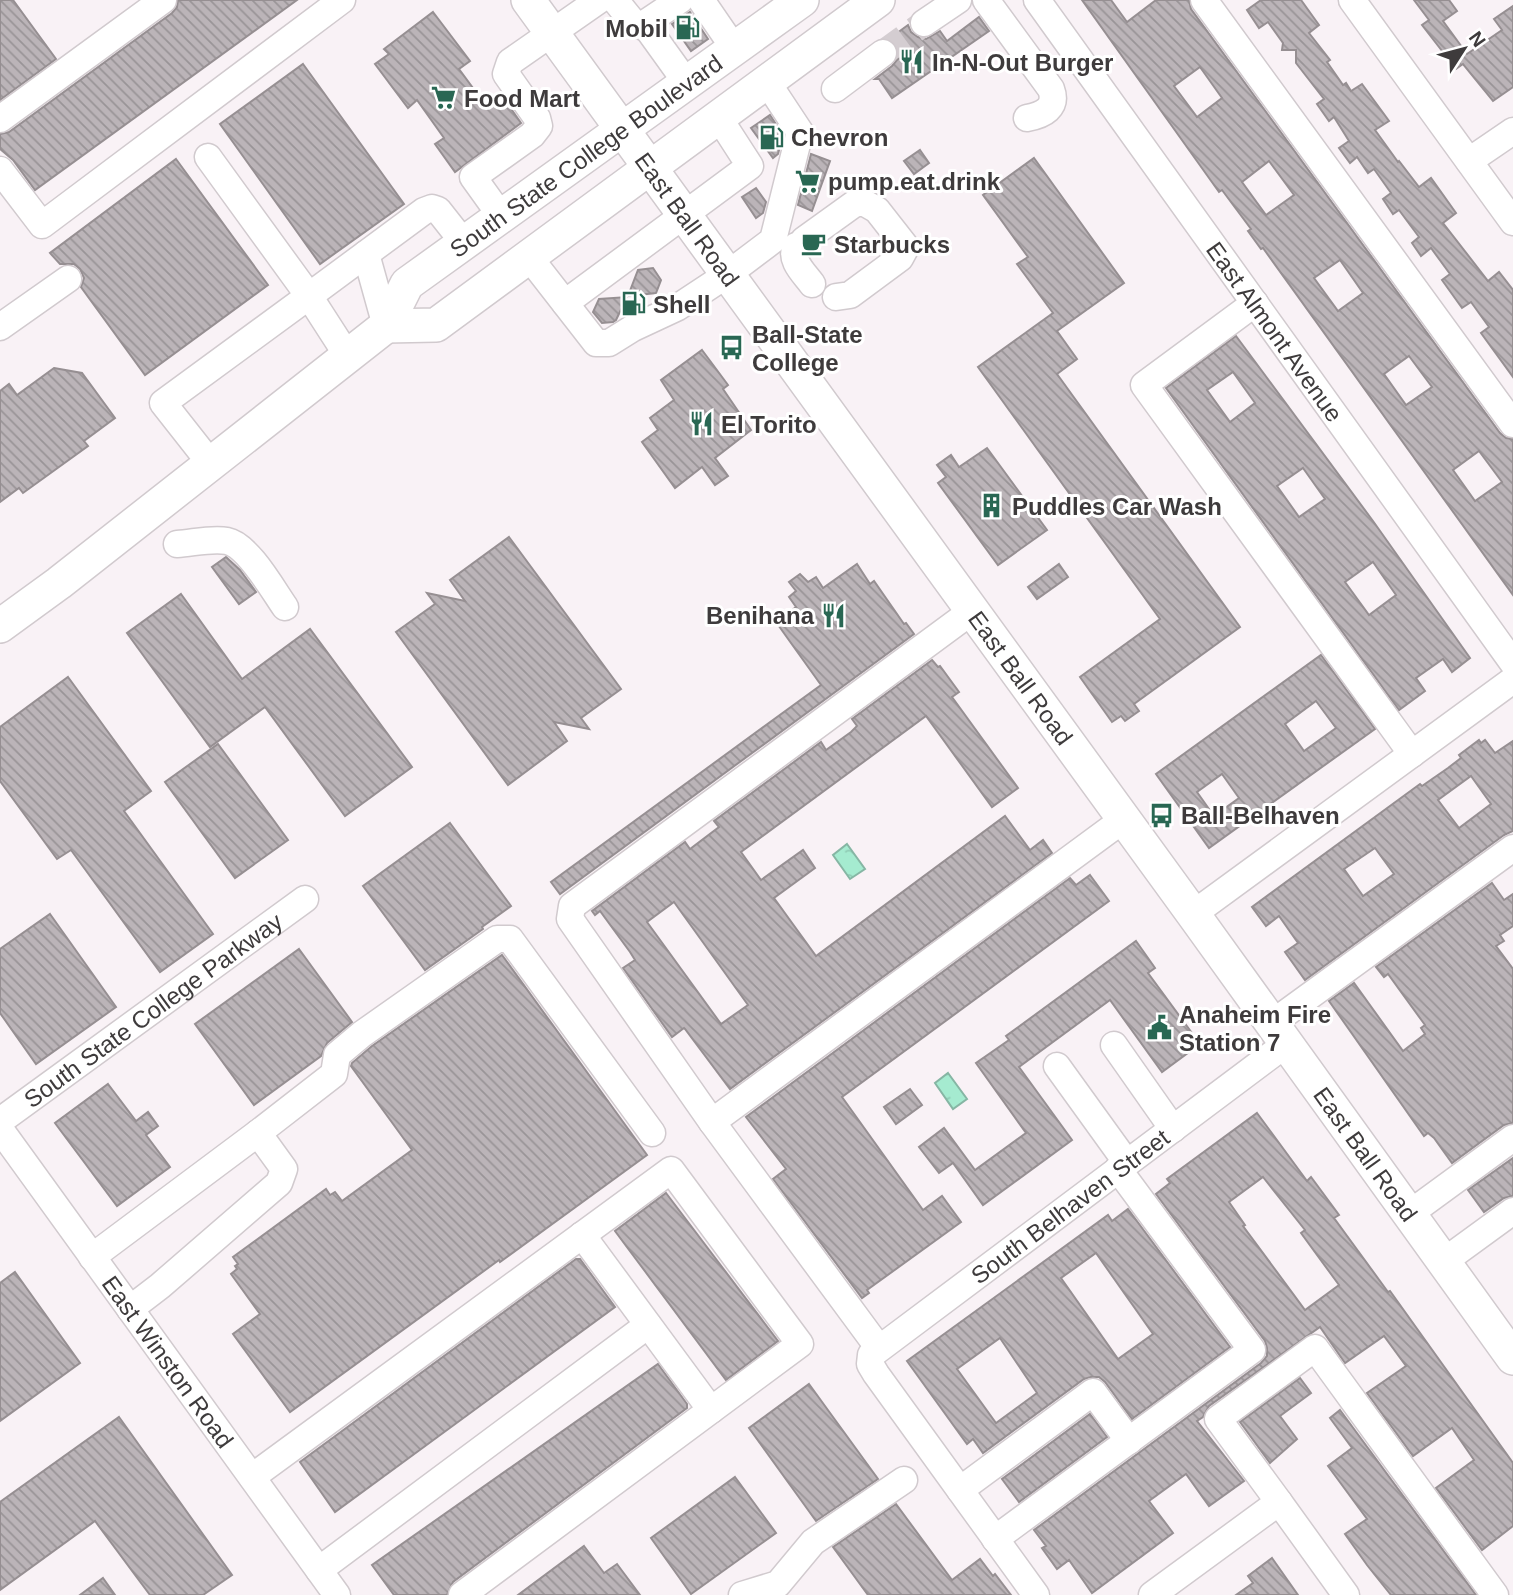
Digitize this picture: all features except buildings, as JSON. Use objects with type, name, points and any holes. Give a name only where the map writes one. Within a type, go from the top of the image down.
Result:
[{"type":"main road","name":"East Ball Road","points":[[528,0],[1513,1358]]},
{"type":"main road","name":"South State College Boulevard","points":[[386,326],[436,325],[878,0]]},
{"type":"main road","name":"South State College Boulevard","points":[[0,626],[59,583],[386,326],[407,284],[734,48],[785,5]]},
{"type":"street","points":[[0,119],[163,0]]},
{"type":"street","points":[[0,170],[42,225],[342,0]]},
{"type":"street","points":[[501,216],[473,177],[532,135],[539,125],[537,118],[506,74],[510,62],[599,0]]},
{"type":"street","points":[[615,0],[632,21],[645,25],[686,82]]},
{"type":"street","points":[[645,25],[680,0]]},
{"type":"street","points":[[701,0],[734,48]]},
{"type":"street","points":[[923,23],[958,0]]},
{"type":"street","points":[[986,0],[1054,96],[1049,110],[1039,116],[1027,118]]},
{"type":"street","name":"East Almont Avenue","points":[[1037,0],[1513,663]]},
{"type":"street","points":[[1204,0],[1513,424]]},
{"type":"street","points":[[1352,0],[1513,222]]},
{"type":"street","points":[[835,89],[883,52]]},
{"type":"street","points":[[529,257],[596,343],[609,343],[633,328],[678,307],[727,274],[773,240],[800,131],[767,82]]},
{"type":"street","points":[[719,118],[750,166],[789,174]]},
{"type":"street","points":[[1469,161],[1513,131]]},
{"type":"street","points":[[208,157],[309,296],[347,355]]},
{"type":"street","points":[[565,303],[750,166]]},
{"type":"street","points":[[812,284],[794,260],[793,251],[800,243],[855,204],[870,204],[906,247],[900,258],[849,295],[836,297]]},
{"type":"street","points":[[211,464],[163,403],[424,211],[432,208],[438,211],[464,243]]},
{"type":"street","points":[[366,254],[386,326]]},
{"type":"street","points":[[0,327],[68,279]]},
{"type":"street","points":[[1255,303],[1144,385],[1412,754]]},
{"type":"street","points":[[177,544],[231,541],[242,548],[285,607]]},
{"type":"street","points":[[972,611],[572,906],[570,919],[712,1122],[878,1348],[871,1355],[870,1364],[876,1374],[1036,1595]]},
{"type":"street","points":[[1194,915],[1513,680]]},
{"type":"street","points":[[712,1122],[1124,819]]},
{"type":"street","name":"South Belhaven Street","points":[[878,1348],[1173,1129],[1279,1034],[1513,848]]},
{"type":"street","name":"South State College Parkway","points":[[0,1121],[305,899]]},
{"type":"street","points":[[92,1257],[334,1074],[337,1055],[362,1034],[497,939],[510,939],[652,1133]]},
{"type":"street","points":[[1114,1045],[1173,1129]]},
{"type":"street","points":[[995,1539],[1252,1350],[1123,1166],[1058,1066]]},
{"type":"street","name":"East Winston Road","points":[[0,1129],[337,1595]]},
{"type":"street","points":[[130,1309],[279,1182],[284,1169],[258,1133]]},
{"type":"street","points":[[1409,1214],[1513,1138]]},
{"type":"street","points":[[252,1477],[671,1170],[800,1344],[462,1595]]},
{"type":"street","points":[[1443,1262],[1513,1211]]},
{"type":"street","points":[[582,1235],[711,1410]]},
{"type":"street","points":[[319,1570],[648,1325]]},
{"type":"street","points":[[1346,1595],[1218,1419],[1315,1348],[1495,1595]]},
{"type":"street","points":[[960,1490],[1093,1392],[1129,1441]]},
{"type":"street","points":[[742,1595],[778,1584],[813,1542],[904,1480]]},
{"type":"street","points":[[1169,1590],[1279,1502]]},
{"type":"water","points":[[847,844],[865,869],[850,879],[833,855]]},
{"type":"water","points":[[948,1073],[967,1099],[953,1109],[935,1083]]},
{"type":"tunnel","points":[[883,53],[924,23]]},
{"type":"place","name":"Mobil","points":[[688,28]]},
{"type":"place","name":"In-N-Out Burger","points":[[912,62]]},
{"type":"place","name":"Food Mart","points":[[444,98]]},
{"type":"place","name":"Chevron","points":[[771,137]]},
{"type":"place","name":"pump.eat.drink","points":[[808,181]]},
{"type":"place","name":"Starbucks","points":[[814,244]]},
{"type":"place","name":"Shell","points":[[633,304]]},
{"type":"place","name":"Ball-State College","points":[[732,348]]},
{"type":"place","name":"El Torito","points":[[701,424]]},
{"type":"place","name":"Puddles Car Wash","points":[[992,506]]},
{"type":"place","name":"Benihana","points":[[834,615]]},
{"type":"place","name":"Ball-Belhaven","points":[[1161,815]]},
{"type":"place","name":"Anaheim Fire Station 7","points":[[1159,1028]]}]
